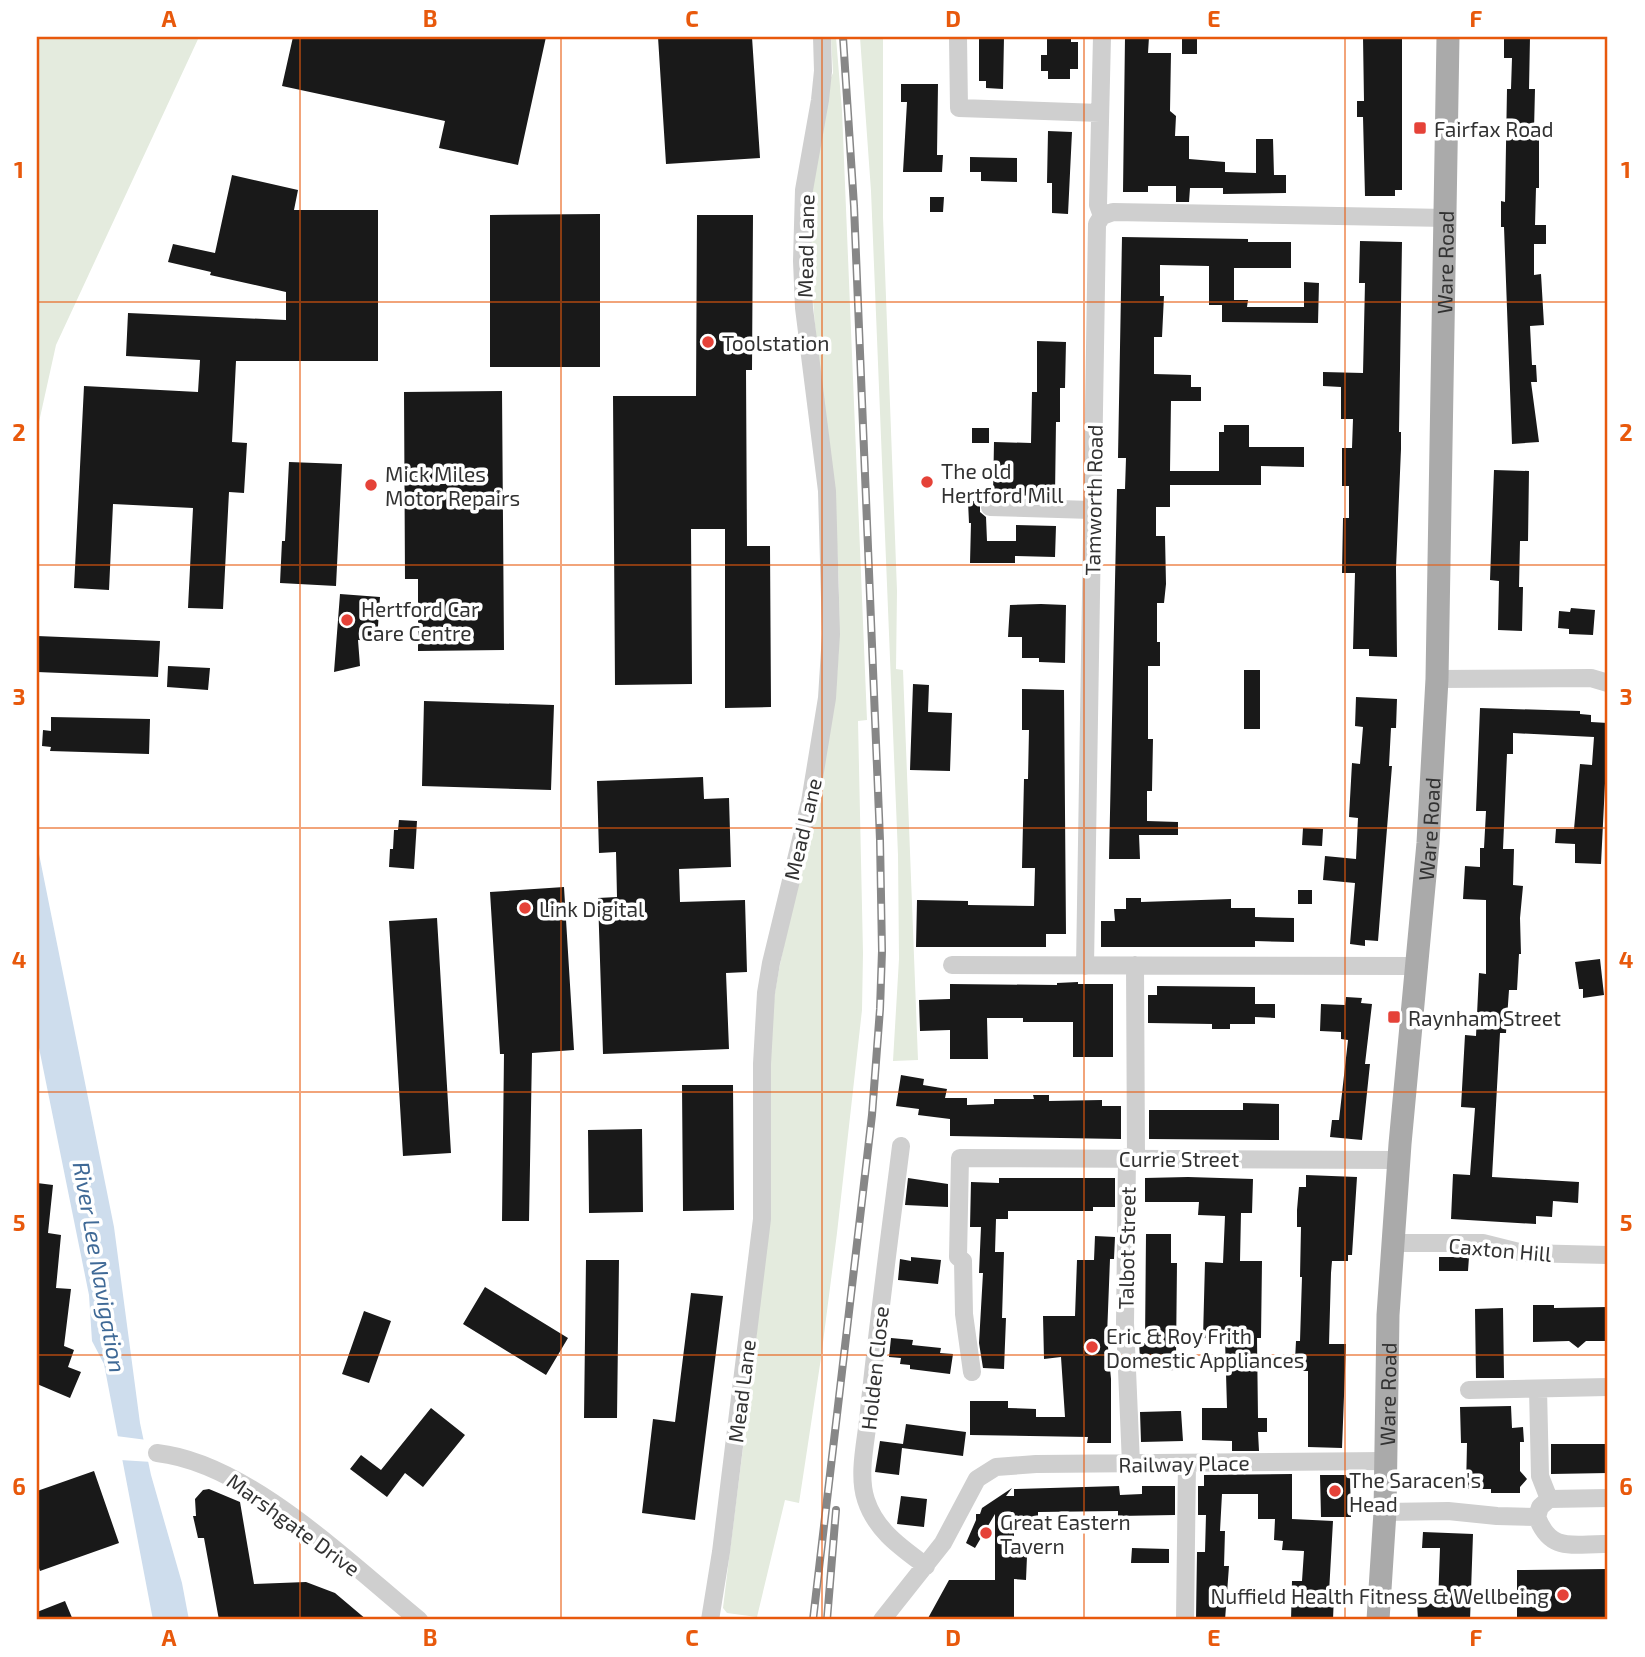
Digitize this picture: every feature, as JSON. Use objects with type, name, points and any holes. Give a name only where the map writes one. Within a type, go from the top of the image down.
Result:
[{"type":"main road","name":"Ware Road","points":[[1378,1620],[1385,1512],[1385,1386],[1392,1243],[1418,966],[1437,679],[1447,218],[1448,37]]},
{"type":"street","name":"Mead Lane","points":[[710,1620],[721,1552],[762,1219],[762,1064],[766,993],[810,802],[827,698],[831,634],[827,491],[804,308],[802,261],[804,190],[820,100],[822,37]]},
{"type":"street","points":[[958,37],[959,108],[1100,113]]},
{"type":"street","name":"Tamworth Road","points":[[1084,966],[1097,224],[1102,216],[1098,205],[1102,37]]},
{"type":"street","points":[[1102,216],[1113,212],[1447,218]]},
{"type":"street","points":[[990,507],[1092,510]]},
{"type":"street","points":[[1437,679],[1591,678],[1608,683]]},
{"type":"street","points":[[952,965],[1418,966]]},
{"type":"street","name":"Talbot Street","points":[[1131,1464],[1125,1323],[1132,1157],[1135,965]]},
{"type":"street","name":"Holden Close","points":[[901,1146],[876,1343],[863,1475],[865,1499],[874,1519],[891,1540],[926,1566]]},
{"type":"street","name":"Currie Street","points":[[972,1372],[964,1314],[963,1261],[958,1257],[960,1158],[1399,1160]]},
{"type":"street","name":"Caxton Hill","points":[[1392,1243],[1483,1243],[1523,1253],[1608,1255]]},
{"type":"street","points":[[1469,1390],[1608,1387]]},
{"type":"street","points":[[1538,1389],[1540,1476],[1549,1499]]},
{"type":"street","name":"Marshgate Drive","points":[[157,1453],[175,1455],[204,1464],[239,1480],[311,1532],[397,1614],[419,1620]]},
{"type":"street","name":"Railway Place","points":[[926,1566],[943,1543],[969,1492],[984,1473],[996,1467],[1385,1461]]},
{"type":"street","points":[[1185,1620],[1186,1463]]},
{"type":"street","points":[[1536,1517],[1540,1507],[1549,1499],[1608,1498]]},
{"type":"street","points":[[1385,1512],[1448,1511],[1536,1517]]},
{"type":"street","points":[[1536,1517],[1548,1539],[1558,1543],[1608,1544]]},
{"type":"street","points":[[882,1620],[926,1566]]},
{"type":"shaded area","points":[[37,37],[199,37],[56,345],[37,431]]},
{"type":"shaded area","points":[[831,37],[836,37],[842,111],[867,720],[858,721],[862,1010],[837,1233],[799,1503],[785,1500],[757,1617],[727,1613],[723,1608],[762,1278],[769,1049],[781,959],[827,752],[838,660],[838,555],[817,348],[810,244],[815,164],[828,84],[833,73]]},
{"type":"shaded area","points":[[860,37],[883,37],[883,217],[897,591],[896,669],[903,670],[918,1060],[893,1061],[899,959],[898,855],[871,191]]},
{"type":"water","name":"River Lee Navigation","points":[[37,844],[114,1227],[140,1423],[151,1475],[182,1583],[189,1620],[153,1620],[104,1364],[92,1341],[89,1295],[37,1038]]},
{"type":"pier","points":[[116,1436],[147,1440],[152,1462],[120,1460]]},
{"type":"building","points":[[293,37],[546,37],[518,165],[439,148],[445,121],[282,86]]},
{"type":"building","points":[[658,37],[752,37],[760,158],[666,164]]},
{"type":"building","points":[[979,37],[1004,37],[1003,89],[986,88],[986,81],[979,81]]},
{"type":"building","points":[[1047,37],[1071,37],[1071,42],[1078,42],[1078,69],[1070,69],[1070,79],[1048,79],[1048,71],[1041,71],[1041,55],[1047,55]]},
{"type":"building","points":[[1125,37],[1149,37],[1148,53],[1171,53],[1170,111],[1176,116],[1175,136],[1189,136],[1189,159],[1225,162],[1225,172],[1256,173],[1256,139],[1273,139],[1274,175],[1286,175],[1286,193],[1223,194],[1223,188],[1190,188],[1189,202],[1176,202],[1176,186],[1148,186],[1148,192],[1123,192]]},
{"type":"building","points":[[1182,37],[1197,37],[1197,54],[1182,54]]},
{"type":"building","points":[[1363,37],[1402,37],[1402,190],[1395,190],[1395,196],[1365,196],[1363,117],[1357,117],[1357,101],[1364,101]]},
{"type":"building","points":[[1504,37],[1530,37],[1529,89],[1535,89],[1534,130],[1539,130],[1539,188],[1536,188],[1535,225],[1546,225],[1546,244],[1534,244],[1534,275],[1541,274],[1544,325],[1530,326],[1532,365],[1536,365],[1537,382],[1531,382],[1539,442],[1512,444],[1501,201],[1505,202],[1507,89],[1511,89],[1512,58],[1504,58]]},
{"type":"building","points":[[901,84],[938,84],[937,155],[943,155],[942,172],[903,172],[907,102],[901,102]]},
{"type":"building","points":[[1048,131],[1072,132],[1068,214],[1052,213],[1052,183],[1047,183]]},
{"type":"building","points":[[970,157],[1017,158],[1017,182],[981,181],[981,172],[970,172]]},
{"type":"building","points":[[232,175],[298,190],[294,210],[378,210],[378,361],[236,361],[232,442],[247,443],[244,493],[229,492],[223,609],[188,608],[193,508],[113,504],[109,590],[74,588],[84,386],[198,392],[200,360],[126,356],[128,313],[286,320],[286,292],[210,275],[211,272],[168,262],[173,244],[215,253]]},
{"type":"building","points":[[930,197],[944,197],[943,212],[930,212]]},
{"type":"building","points":[[600,214],[600,367],[490,367],[490,215]]},
{"type":"building","points":[[697,215],[753,215],[752,370],[746,370],[747,546],[770,546],[771,707],[725,708],[725,529],[691,529],[692,684],[615,685],[613,396],[696,396]]},
{"type":"building","points":[[1122,237],[1291,242],[1291,268],[1234,268],[1234,300],[1248,300],[1247,307],[1304,307],[1304,282],[1319,283],[1318,323],[1222,322],[1222,305],[1209,305],[1209,266],[1160,265],[1160,296],[1164,296],[1162,337],[1154,337],[1154,374],[1191,375],[1191,387],[1201,387],[1201,401],[1171,401],[1170,471],[1219,471],[1219,432],[1224,432],[1224,425],[1249,425],[1249,447],[1304,447],[1304,467],[1261,466],[1261,485],[1170,485],[1170,507],[1156,507],[1156,536],[1165,536],[1166,584],[1164,603],[1157,603],[1160,666],[1148,666],[1148,739],[1153,739],[1152,791],[1147,791],[1147,821],[1178,822],[1178,835],[1139,835],[1140,859],[1109,859],[1117,489],[1125,489],[1126,458],[1118,458]]},
{"type":"building","points":[[1360,241],[1402,242],[1397,657],[1369,656],[1369,649],[1353,649],[1355,573],[1342,573],[1343,518],[1349,518],[1349,486],[1342,486],[1342,448],[1352,448],[1353,419],[1341,419],[1341,387],[1323,386],[1323,372],[1363,373],[1365,283],[1359,283]]},
{"type":"building","points":[[1037,341],[1066,342],[1065,388],[1060,388],[1060,422],[1056,422],[1055,495],[993,496],[994,442],[1031,443],[1032,392],[1037,392]]},
{"type":"building","points":[[502,391],[504,650],[418,651],[418,579],[405,579],[404,392]]},
{"type":"building","points":[[972,428],[989,428],[989,443],[972,443]]},
{"type":"building","points":[[289,462],[342,464],[336,586],[280,583]]},
{"type":"building","points":[[1494,470],[1529,471],[1528,541],[1520,541],[1522,631],[1498,630],[1499,581],[1490,580]]},
{"type":"building","points":[[968,501],[980,501],[980,512],[986,517],[987,541],[1016,541],[1016,525],[1056,526],[1055,557],[1015,556],[1015,563],[970,563],[971,523]]},
{"type":"building","points":[[340,594],[380,597],[377,641],[358,640],[360,666],[334,672]]},
{"type":"building","points":[[1010,605],[1066,605],[1065,663],[1022,658],[1022,637],[1008,637]]},
{"type":"building","points":[[1571,608],[1595,610],[1593,635],[1569,634],[1569,629],[1558,628],[1559,611],[1570,612]]},
{"type":"building","points":[[37,636],[160,641],[158,677],[37,672]]},
{"type":"building","points":[[168,666],[210,668],[208,690],[167,687]]},
{"type":"building","points":[[1244,670],[1260,670],[1260,729],[1244,729]]},
{"type":"building","points":[[913,684],[929,685],[928,712],[952,713],[950,771],[910,770]]},
{"type":"building","points":[[1022,689],[1064,690],[1066,934],[1046,934],[1046,947],[916,947],[917,900],[968,901],[968,905],[1034,906],[1035,868],[1022,868],[1024,779],[1028,779],[1029,730],[1022,730]]},
{"type":"building","points":[[1356,697],[1397,699],[1396,728],[1391,728],[1389,766],[1392,766],[1378,941],[1365,940],[1365,946],[1350,944],[1355,883],[1323,880],[1325,856],[1356,859],[1358,818],[1349,817],[1352,763],[1360,764],[1363,727],[1355,726]]},
{"type":"building","points":[[424,701],[554,705],[551,790],[422,786]]},
{"type":"building","points":[[1480,708],[1580,711],[1580,714],[1591,715],[1591,722],[1608,723],[1601,864],[1575,863],[1575,844],[1555,843],[1556,829],[1574,829],[1580,764],[1592,765],[1594,737],[1513,733],[1513,754],[1507,754],[1503,849],[1514,849],[1513,885],[1523,886],[1521,954],[1517,990],[1509,990],[1506,1033],[1500,1033],[1492,1177],[1579,1182],[1578,1203],[1553,1201],[1552,1217],[1536,1216],[1536,1224],[1451,1219],[1453,1174],[1470,1175],[1475,1108],[1461,1107],[1465,1035],[1476,1036],[1479,973],[1486,974],[1486,900],[1463,899],[1465,866],[1480,867],[1480,848],[1484,848],[1486,811],[1476,811]]},
{"type":"building","points":[[51,717],[150,719],[149,754],[50,751],[51,747],[42,746],[43,730],[51,731]]},
{"type":"building","points":[[703,777],[704,799],[729,798],[731,867],[679,869],[680,902],[745,900],[747,972],[726,973],[729,1049],[603,1054],[598,898],[617,897],[616,852],[599,853],[597,781]]},
{"type":"building","points":[[399,820],[417,821],[414,869],[389,867],[394,830],[398,830]]},
{"type":"building","points":[[1303,828],[1323,829],[1322,846],[1302,845]]},
{"type":"building","points":[[564,887],[574,1050],[532,1053],[529,1221],[502,1221],[504,1054],[500,1054],[490,892]]},
{"type":"building","points":[[1298,890],[1312,890],[1312,904],[1298,904]]},
{"type":"building","points":[[1126,898],[1141,898],[1141,902],[1231,899],[1231,908],[1255,908],[1255,917],[1294,918],[1294,942],[1255,941],[1255,947],[1101,947],[1101,921],[1115,921],[1114,909],[1126,909]]},
{"type":"building","points":[[437,918],[451,1153],[403,1156],[389,921]]},
{"type":"building","points":[[1600,959],[1604,995],[1583,998],[1575,962]]},
{"type":"building","points":[[1078,982],[1113,984],[1113,1057],[1073,1057],[1073,1022],[1023,1022],[1023,1018],[987,1018],[988,1059],[950,1059],[950,1030],[920,1031],[919,1000],[950,999],[950,984],[1057,985]]},
{"type":"building","points":[[1157,986],[1255,987],[1255,1004],[1275,1004],[1275,1018],[1255,1017],[1255,1024],[1230,1024],[1230,1029],[1212,1029],[1212,1024],[1148,1023],[1148,995],[1157,995]]},
{"type":"building","points":[[1346,997],[1362,998],[1361,1003],[1372,1004],[1365,1064],[1370,1064],[1362,1140],[1330,1137],[1332,1120],[1339,1120],[1348,1040],[1341,1039],[1341,1032],[1320,1031],[1321,1004],[1345,1005]]},
{"type":"building","points":[[901,1075],[924,1079],[923,1085],[947,1089],[945,1098],[967,1098],[967,1105],[994,1104],[994,1099],[1034,1099],[1033,1095],[1049,1095],[1049,1101],[1102,1100],[1102,1106],[1121,1106],[1121,1139],[950,1136],[950,1119],[918,1115],[919,1109],[896,1106]]},
{"type":"building","points":[[682,1085],[733,1085],[734,1210],[683,1211]]},
{"type":"building","points":[[1243,1103],[1279,1104],[1279,1140],[1149,1139],[1149,1110],[1243,1110]]},
{"type":"building","points":[[642,1129],[643,1212],[589,1213],[588,1130]]},
{"type":"building","points":[[1306,1175],[1357,1177],[1352,1255],[1348,1255],[1348,1261],[1332,1261],[1331,1273],[1329,1344],[1346,1344],[1342,1448],[1308,1447],[1308,1371],[1302,1371],[1303,1360],[1295,1360],[1296,1341],[1300,1341],[1302,1277],[1301,1227],[1297,1227],[1297,1210],[1299,1187],[1306,1187]]},
{"type":"building","points":[[908,1178],[948,1184],[948,1207],[905,1205]]},
{"type":"building","points":[[999,1178],[1115,1178],[1115,1207],[1093,1207],[1093,1211],[1008,1211],[1008,1219],[996,1219],[995,1252],[1004,1252],[1004,1369],[983,1368],[979,1343],[983,1273],[979,1273],[981,1227],[970,1227],[971,1182],[999,1183]]},
{"type":"building","points":[[1145,1178],[1253,1179],[1252,1213],[1241,1213],[1240,1261],[1262,1261],[1261,1338],[1257,1338],[1258,1418],[1267,1418],[1267,1432],[1258,1432],[1259,1451],[1232,1451],[1232,1441],[1202,1440],[1202,1408],[1227,1408],[1225,1339],[1203,1338],[1205,1262],[1223,1263],[1225,1216],[1198,1215],[1199,1202],[1145,1202]]},
{"type":"building","points":[[37,1183],[53,1185],[48,1233],[61,1235],[56,1288],[71,1289],[64,1346],[74,1350],[68,1367],[81,1372],[70,1398],[37,1384]]},
{"type":"building","points":[[1146,1234],[1171,1234],[1171,1263],[1177,1263],[1174,1370],[1157,1371],[1156,1357],[1140,1358],[1139,1343],[1145,1343]]},
{"type":"building","points":[[1095,1236],[1115,1237],[1114,1259],[1110,1259],[1107,1336],[1111,1379],[1111,1443],[1087,1443],[1088,1437],[970,1435],[970,1401],[1008,1401],[1008,1408],[1036,1409],[1036,1417],[1065,1417],[1061,1357],[1044,1359],[1043,1316],[1075,1316],[1077,1260],[1094,1260]]},
{"type":"building","points":[[911,1257],[941,1260],[938,1284],[898,1280],[900,1259],[911,1261]]},
{"type":"building","points":[[1439,1257],[1469,1257],[1468,1271],[1439,1271]]},
{"type":"building","points":[[586,1260],[619,1260],[617,1418],[584,1418]]},
{"type":"building","points":[[485,1287],[568,1338],[546,1375],[463,1324]]},
{"type":"building","points":[[691,1293],[723,1296],[695,1520],[642,1513],[653,1419],[675,1422]]},
{"type":"building","points":[[1533,1305],[1554,1305],[1554,1308],[1608,1307],[1608,1341],[1586,1341],[1578,1348],[1569,1341],[1533,1342]]},
{"type":"building","points":[[1503,1308],[1504,1378],[1476,1378],[1475,1309]]},
{"type":"building","points":[[364,1311],[391,1321],[369,1383],[342,1374]]},
{"type":"building","points":[[891,1338],[913,1340],[912,1345],[941,1348],[940,1353],[953,1354],[950,1374],[910,1369],[910,1365],[900,1364],[901,1358],[889,1357]]},
{"type":"building","points":[[1511,1406],[1512,1428],[1523,1427],[1520,1471],[1527,1479],[1520,1487],[1520,1493],[1491,1493],[1491,1489],[1466,1489],[1467,1443],[1461,1443],[1460,1407]]},
{"type":"building","points":[[431,1408],[465,1435],[423,1487],[405,1473],[387,1497],[350,1469],[361,1455],[381,1470]]},
{"type":"building","points":[[1181,1411],[1183,1441],[1141,1442],[1140,1412]]},
{"type":"building","points":[[906,1424],[966,1432],[963,1456],[902,1448],[899,1475],[875,1472],[880,1441],[903,1444]]},
{"type":"building","points":[[1551,1444],[1608,1444],[1608,1473],[1551,1474]]},
{"type":"building","points":[[94,1471],[119,1543],[40,1571],[37,1562],[37,1491]]},
{"type":"building","points":[[1292,1474],[1292,1519],[1333,1521],[1329,1593],[1334,1593],[1333,1620],[1291,1620],[1292,1581],[1302,1581],[1304,1551],[1282,1550],[1283,1541],[1274,1540],[1275,1519],[1258,1519],[1258,1494],[1222,1494],[1220,1531],[1225,1531],[1224,1566],[1229,1566],[1225,1620],[1196,1620],[1197,1552],[1205,1552],[1206,1515],[1198,1515],[1198,1486],[1204,1486],[1204,1475]]},
{"type":"building","name":"The Saracen's Head","points":[[1320,1475],[1350,1475],[1351,1517],[1321,1517]]},
{"type":"building","points":[[1119,1486],[1120,1495],[1142,1494],[1142,1486],[1175,1486],[1175,1515],[1118,1516],[1118,1511],[1038,1512],[1038,1522],[1014,1522],[1014,1556],[1027,1556],[1026,1580],[1014,1579],[1014,1620],[927,1620],[949,1580],[995,1580],[995,1514],[975,1548],[966,1543],[976,1514],[980,1514],[982,1508],[1012,1488],[1006,1496],[1014,1496],[1014,1489]]},
{"type":"building","points":[[209,1489],[240,1502],[254,1584],[306,1582],[335,1593],[367,1620],[219,1620],[204,1538],[198,1538],[193,1516],[196,1516],[195,1499],[203,1490]]},
{"type":"building","points":[[901,1496],[927,1499],[924,1527],[897,1524]]},
{"type":"building","points":[[1423,1532],[1473,1534],[1470,1620],[1418,1620],[1417,1603],[1438,1604],[1440,1548],[1422,1548]]},
{"type":"building","points":[[1132,1548],[1169,1549],[1169,1563],[1131,1563]]},
{"type":"building","name":"Nuffield Health Fitness & Wellbeing","points":[[1608,1569],[1608,1620],[1517,1620],[1517,1570]]},
{"type":"building","points":[[65,1601],[73,1620],[37,1620],[37,1612]]},
{"type":"railway","points":[[813,1620],[872,1115],[882,951],[880,840],[854,206],[843,37]]},
{"type":"railway","points":[[827,1620],[836,1510]]},
{"type":"place","name":"Fairfax Road","points":[[1420,128]]},
{"type":"place","name":"Toolstation","points":[[708,342]]},
{"type":"place","name":"The old Hertford Mill","points":[[927,482]]},
{"type":"place","name":"Mick Miles Motor Repairs","points":[[371,485]]},
{"type":"place","name":"Hertford Car Care Centre","points":[[347,620]]},
{"type":"place","name":"Link Digital","points":[[525,908]]},
{"type":"place","name":"Raynham Street","points":[[1394,1017]]},
{"type":"place","name":"Eric & Roy Frith Domestic Appliances","points":[[1092,1347]]},
{"type":"place","name":"The Saracen's Head","points":[[1335,1491]]},
{"type":"place","name":"Great Eastern Tavern","points":[[986,1533]]},
{"type":"place","name":"Nuffield Health Fitness & Wellbeing","points":[[1563,1595]]}]
